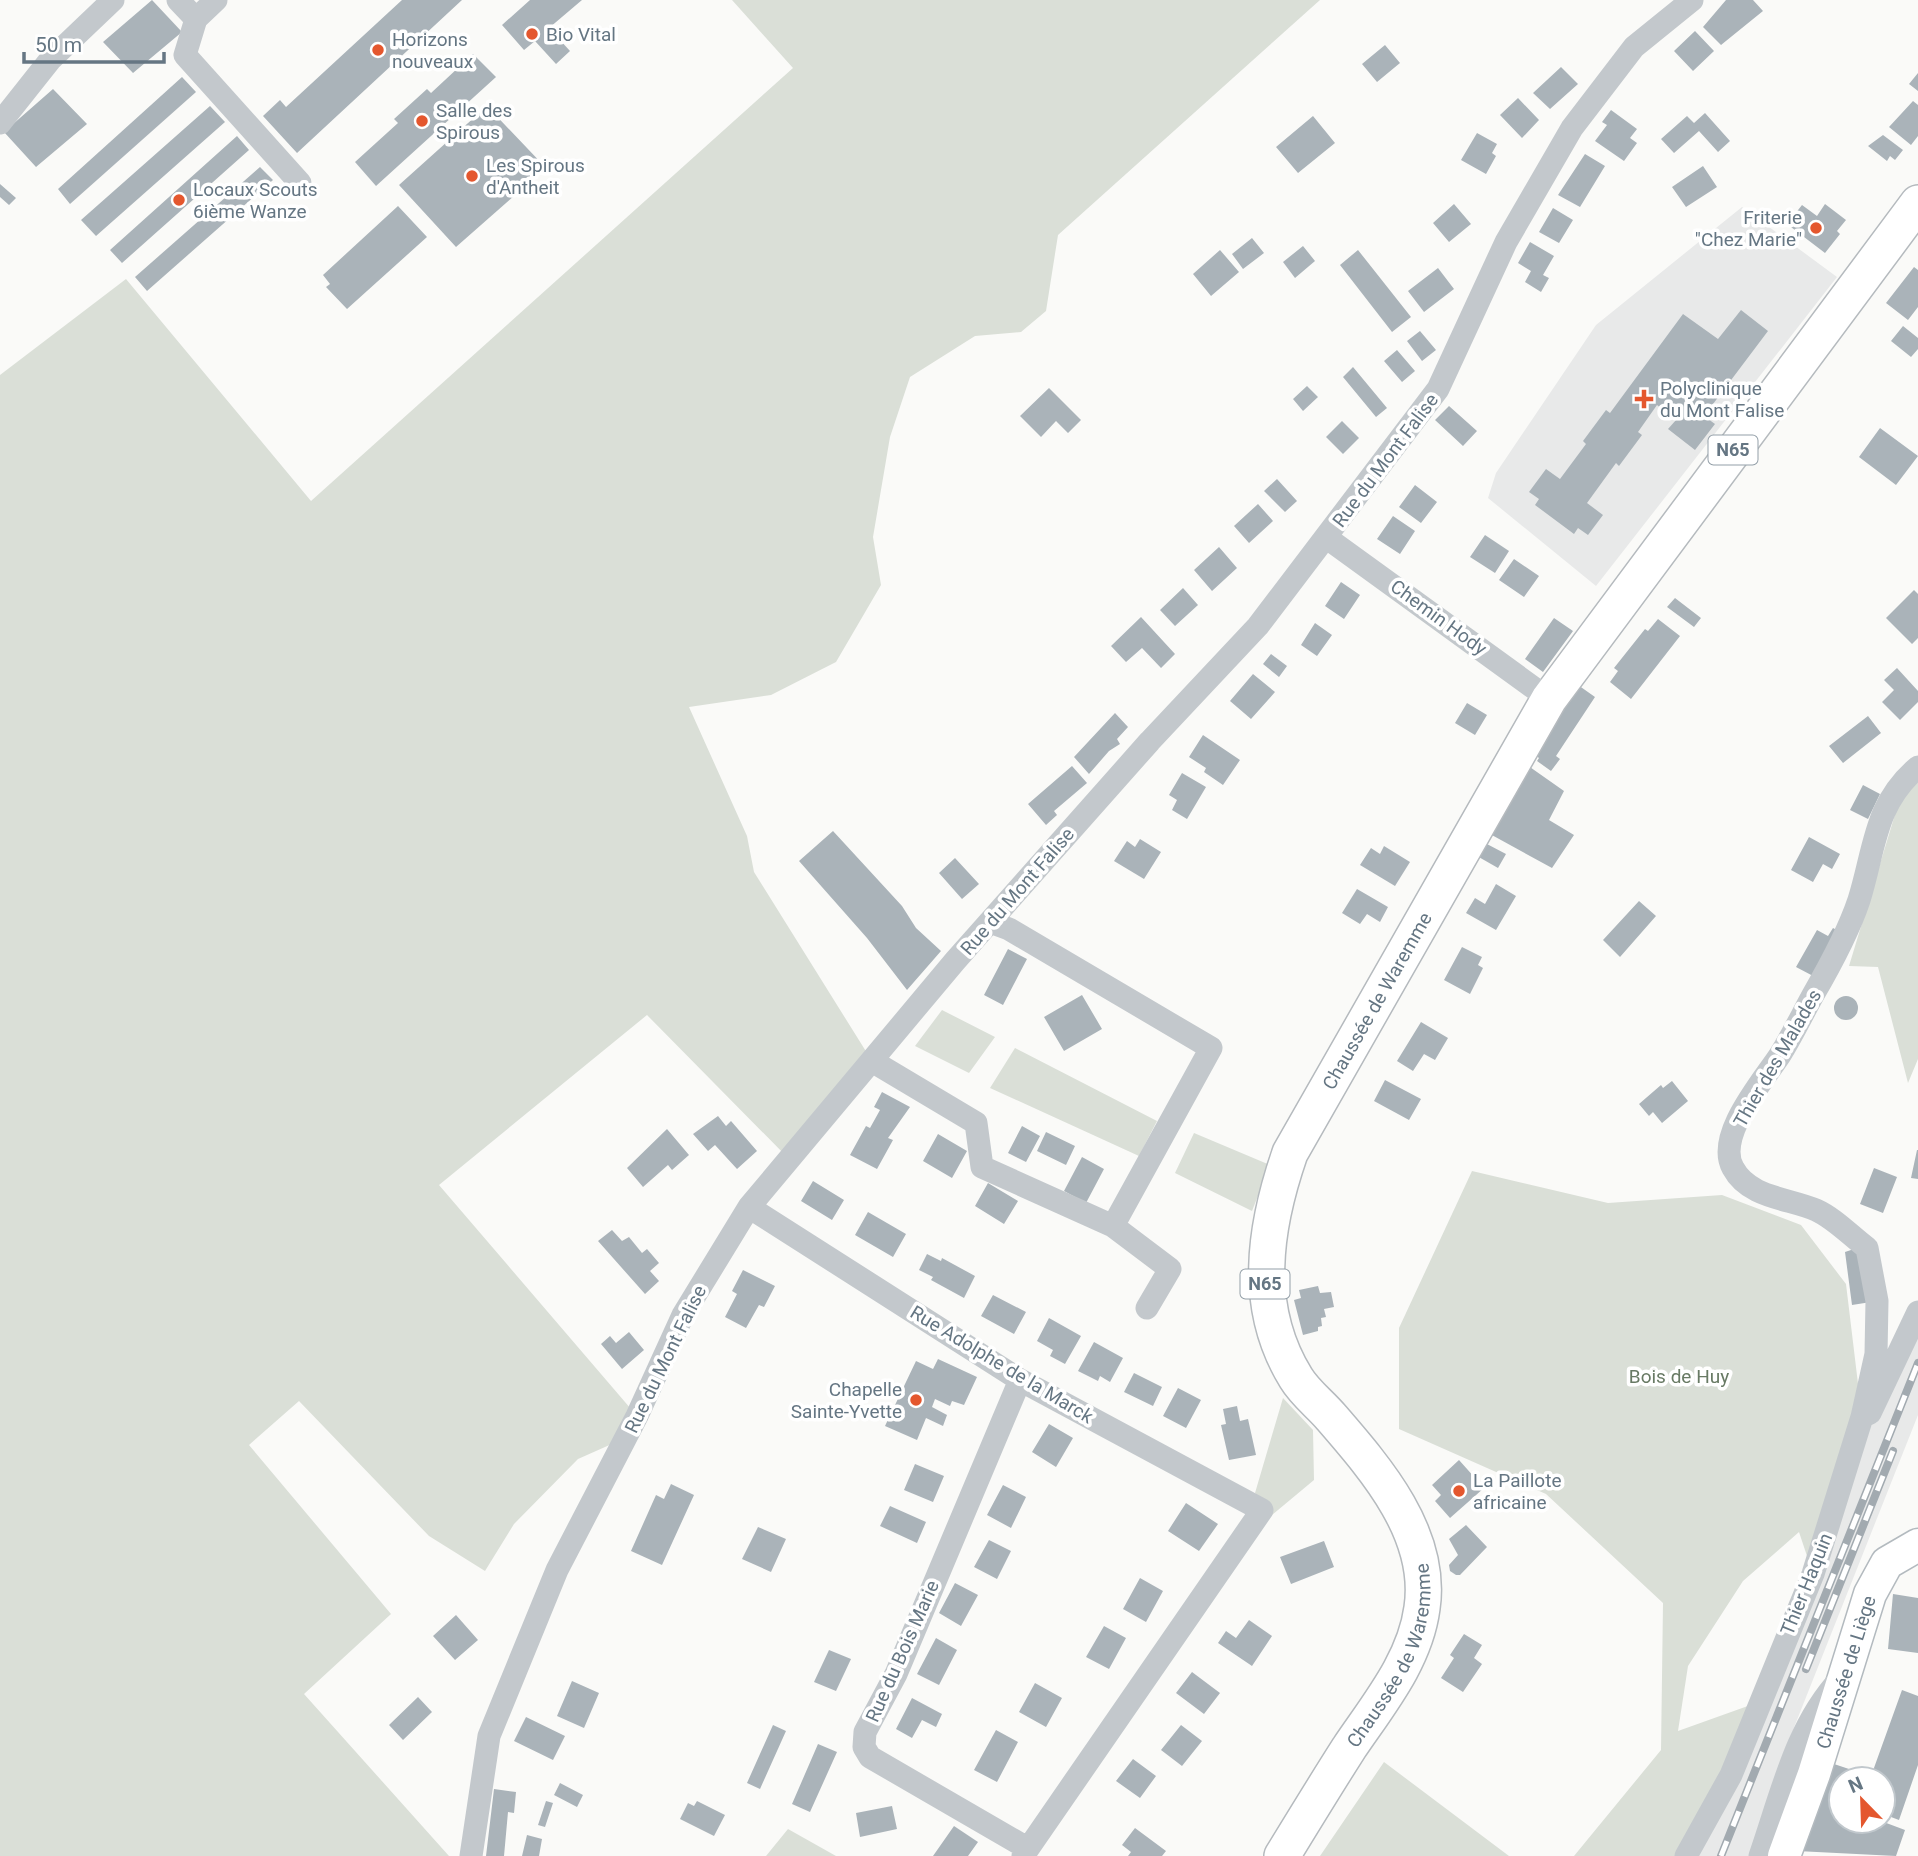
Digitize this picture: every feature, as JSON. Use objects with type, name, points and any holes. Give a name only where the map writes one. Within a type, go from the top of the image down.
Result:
[{"type":"main road","name":"Chaussée de Waremme","points":[[1282,1856],[1407,1659],[1423,1607],[1418,1548],[1408,1523],[1375,1473],[1297,1380],[1274,1331],[1265,1285],[1265,1260],[1275,1195],[1290,1153],[1549,699],[1918,203]]},
{"type":"street","points":[[0,123],[50,60],[113,0]]},
{"type":"street","points":[[178,0],[196,19]]},
{"type":"street","points":[[216,0],[196,19],[185,55],[300,183]]},
{"type":"street","name":"Rue du Mont Falise","points":[[471,1856],[489,1736],[557,1570],[637,1416],[683,1315],[749,1207],[990,922],[1150,741],[1258,626],[1327,538],[1438,389],[1506,242],[1572,128],[1634,47],[1692,0]]},
{"type":"street","name":"Chemin Hody","points":[[1327,538],[1549,699]]},
{"type":"street","name":"Thier des Malades","points":[[1862,1417],[1876,1354],[1877,1301],[1867,1248],[1817,1210],[1772,1198],[1742,1180],[1732,1167],[1729,1151],[1740,1116],[1781,1053],[1837,953],[1859,900],[1880,817],[1901,782],[1918,767]]},
{"type":"street","points":[[990,922],[1009,929],[1211,1048],[1113,1226]]},
{"type":"street","points":[[872,1061],[976,1123],[982,1167],[1113,1226],[1170,1269],[1147,1308]]},
{"type":"street","name":"Rue Adolphe de la Marck","points":[[749,1207],[1020,1380],[1262,1510]]},
{"type":"street","name":"Thier Haquin","points":[[1686,1856],[1731,1775],[1813,1574],[1862,1417],[1870,1413],[1918,1311]]},
{"type":"street","name":"Rue du Bois Marie","points":[[1020,1380],[896,1674],[865,1732],[864,1747],[870,1757],[1025,1852],[1262,1510]]},
{"type":"street","name":"Chaussée de Liège","points":[[1784,1856],[1814,1774],[1866,1604],[1887,1563],[1918,1545]]},
{"type":"street","points":[[1760,1856],[1803,1733],[1821,1699],[1843,1676]]},
{"type":"shaded area","name":"Polyclinique du Mont Falise","points":[[1742,207],[1837,277],[1596,586],[1488,498],[1496,473],[1596,325]]},
{"type":"shaded area","points":[[1918,1301],[1918,1415],[1793,1730],[1749,1856],[1698,1856]]},
{"type":"green space","points":[[732,0],[1320,0],[1058,235],[1046,311],[1021,332],[975,336],[910,377],[890,437],[873,537],[881,585],[836,662],[771,695],[689,707],[747,836],[754,872],[872,1061],[789,1159],[647,1015],[439,1185],[637,1416],[614,1443],[578,1459],[514,1524],[485,1571],[429,1536],[299,1401],[249,1445],[391,1614],[304,1694],[449,1856],[0,1856],[0,375],[126,279],[311,501],[793,68]]},
{"type":"green space","points":[[1918,781],[1918,1059],[1908,1083],[1878,967],[1849,966],[1900,798]]},
{"type":"green space","points":[[942,1010],[995,1037],[969,1073],[915,1046]]},
{"type":"green space","points":[[1015,1048],[1157,1121],[1139,1156],[990,1088]]},
{"type":"green space","points":[[1194,1133],[1270,1165],[1252,1211],[1175,1173]]},
{"type":"green space","name":"Bois de Huy","points":[[1472,1171],[1608,1203],[1722,1195],[1801,1225],[1846,1284],[1862,1417],[1813,1574],[1799,1532],[1743,1581],[1688,1666],[1678,1731],[1759,1702],[1698,1856],[1574,1856],[1661,1750],[1663,1603],[1546,1494],[1399,1429],[1399,1328]]},
{"type":"green space","points":[[1283,1398],[1313,1430],[1314,1480],[1272,1515],[1255,1493]]},
{"type":"green space","points":[[1384,1762],[1509,1856],[1320,1856]]},
{"type":"green space","points":[[788,1829],[836,1856],[766,1856]]},
{"type":"building","points":[[152,0],[182,32],[133,73],[103,42]]},
{"type":"building","name":"Horizons nouveaux","points":[[402,0],[462,0],[297,153],[263,116],[280,100],[286,107]]},
{"type":"building","name":"Bio Vital","points":[[530,0],[582,0],[549,28],[570,51],[556,64],[535,41],[524,50],[502,25]]},
{"type":"building","points":[[1726,0],[1753,0],[1763,11],[1721,45],[1703,27]]},
{"type":"building","points":[[1695,31],[1714,51],[1693,71],[1674,51]]},
{"type":"building","points":[[1385,45],[1400,63],[1377,82],[1362,64]]},
{"type":"building","name":"Salle des Spirous","points":[[473,54],[496,77],[376,186],[355,162],[398,123],[394,119],[427,89],[431,93]]},
{"type":"building","points":[[1561,67],[1578,84],[1550,109],[1533,93]]},
{"type":"building","points":[[1918,73],[1918,91],[1909,84]]},
{"type":"building","points":[[182,77],[196,92],[70,204],[58,189]]},
{"type":"building","points":[[53,89],[87,124],[36,167],[4,132]]},
{"type":"building","points":[[1518,98],[1539,120],[1522,138],[1500,115]]},
{"type":"building","points":[[1913,101],[1918,105],[1918,136],[1911,145],[1889,127]]},
{"type":"building","points":[[210,106],[225,122],[96,236],[81,220]]},
{"type":"building","name":"Les Spirous d'Antheit","points":[[487,106],[546,168],[456,247],[399,185]]},
{"type":"building","points":[[1611,110],[1637,129],[1630,138],[1637,143],[1624,161],[1595,141],[1607,125],[1602,122]]},
{"type":"building","points":[[1705,113],[1730,141],[1718,152],[1699,131],[1674,153],[1661,139],[1687,116],[1694,123]]},
{"type":"building","points":[[1313,116],[1335,143],[1298,173],[1276,147]]},
{"type":"building","points":[[1477,133],[1497,144],[1492,153],[1496,156],[1486,174],[1461,160]]},
{"type":"building","points":[[1883,135],[1903,150],[1895,160],[1890,156],[1887,161],[1868,146]]},
{"type":"building","name":"Locaux Scouts 6ième Wanze","points":[[237,136],[249,150],[122,263],[110,250]]},
{"type":"building","points":[[1585,154],[1605,166],[1580,207],[1558,195]]},
{"type":"building","points":[[1703,166],[1717,187],[1686,207],[1672,187]]},
{"type":"building","points":[[260,167],[273,180],[147,291],[135,277]]},
{"type":"building","points":[[0,184],[16,198],[9,205],[0,197]]},
{"type":"building","points":[[1454,204],[1471,224],[1449,242],[1433,223]]},
{"type":"building","name":"Friterie \"Chez Marie\"","points":[[1825,204],[1846,220],[1837,231],[1840,234],[1825,253],[1787,224],[1802,205],[1817,216]]},
{"type":"building","points":[[398,206],[427,237],[347,309],[326,287],[330,284],[323,275]]},
{"type":"building","points":[[1553,208],[1573,220],[1559,243],[1539,232]]},
{"type":"building","points":[[1252,238],[1264,253],[1243,269],[1232,254]]},
{"type":"building","points":[[1530,242],[1554,256],[1543,275],[1549,278],[1541,292],[1525,282],[1531,271],[1518,263]]},
{"type":"building","points":[[1303,246],[1315,261],[1295,278],[1283,262]]},
{"type":"building","points":[[1220,250],[1239,272],[1211,296],[1193,274]]},
{"type":"building","points":[[1358,250],[1411,317],[1392,332],[1340,265]]},
{"type":"building","points":[[1914,267],[1918,270],[1918,307],[1908,320],[1886,303]]},
{"type":"building","points":[[1438,268],[1454,289],[1424,312],[1408,291]]},
{"type":"building","points":[[1741,310],[1768,331],[1704,416],[1715,424],[1695,450],[1668,429],[1676,420],[1657,405],[1638,432],[1642,435],[1619,466],[1616,463],[1587,503],[1603,515],[1588,535],[1578,528],[1574,534],[1535,505],[1539,499],[1529,492],[1546,469],[1560,479],[1586,444],[1583,441],[1606,410],[1610,413],[1683,314],[1718,339]]},
{"type":"building","points":[[1903,326],[1918,338],[1918,349],[1911,357],[1891,341]]},
{"type":"building","points":[[1420,331],[1436,350],[1422,361],[1407,341]]},
{"type":"building","points":[[1397,350],[1415,371],[1402,382],[1384,361]]},
{"type":"building","points":[[1353,367],[1387,408],[1376,417],[1343,377]]},
{"type":"building","points":[[1307,386],[1318,397],[1303,411],[1293,399]]},
{"type":"building","points":[[1049,388],[1081,420],[1068,433],[1056,421],[1041,437],[1020,416]]},
{"type":"building","points":[[1449,406],[1477,431],[1463,446],[1435,420]]},
{"type":"building","points":[[1342,421],[1359,438],[1343,454],[1326,437]]},
{"type":"building","points":[[1880,428],[1918,456],[1896,485],[1859,457]]},
{"type":"building","points":[[1277,479],[1297,501],[1285,512],[1264,491]]},
{"type":"building","points":[[1415,485],[1437,502],[1421,523],[1399,507]]},
{"type":"building","points":[[1258,504],[1273,521],[1249,543],[1234,526]]},
{"type":"building","points":[[1393,516],[1415,531],[1400,554],[1377,539]]},
{"type":"building","points":[[1485,535],[1509,551],[1495,573],[1470,557]]},
{"type":"building","points":[[1219,547],[1237,568],[1212,591],[1194,570]]},
{"type":"building","points":[[1514,559],[1539,576],[1524,597],[1499,580]]},
{"type":"building","points":[[1341,582],[1360,595],[1344,619],[1325,606]]},
{"type":"building","points":[[1183,588],[1198,605],[1175,626],[1160,610]]},
{"type":"building","points":[[1914,590],[1918,594],[1918,638],[1912,644],[1886,618]]},
{"type":"building","points":[[1675,598],[1701,618],[1694,627],[1667,607]]},
{"type":"building","points":[[1141,617],[1175,654],[1161,668],[1142,648],[1126,662],[1111,646]]},
{"type":"building","points":[[1554,618],[1573,631],[1543,672],[1525,659]]},
{"type":"building","points":[[1658,619],[1680,636],[1631,699],[1610,682],[1618,671],[1614,668],[1645,629],[1648,631]]},
{"type":"building","points":[[1315,623],[1332,635],[1317,656],[1301,645]]},
{"type":"building","points":[[1271,654],[1287,666],[1279,677],[1263,664]]},
{"type":"building","points":[[1897,668],[1918,691],[1918,702],[1900,720],[1882,702],[1894,690],[1884,680]]},
{"type":"building","points":[[1253,674],[1275,692],[1251,719],[1230,701]]},
{"type":"building","points":[[1578,685],[1595,697],[1556,756],[1560,759],[1551,771],[1537,761],[1539,758],[1533,753]]},
{"type":"building","points":[[1467,703],[1487,715],[1475,735],[1455,723]]},
{"type":"building","points":[[1115,713],[1128,727],[1117,739],[1120,744],[1109,751],[1089,774],[1074,757]]},
{"type":"building","points":[[1868,716],[1881,733],[1843,763],[1829,746]]},
{"type":"building","points":[[1203,735],[1240,760],[1223,785],[1204,772],[1206,768],[1189,757]]},
{"type":"building","points":[[1527,765],[1564,791],[1549,820],[1574,835],[1552,868],[1490,834]]},
{"type":"building","points":[[1072,766],[1087,783],[1054,811],[1057,815],[1046,825],[1028,804]]},
{"type":"building","points":[[1182,773],[1206,787],[1187,819],[1172,810],[1177,800],[1169,795]]},
{"type":"building","points":[[1863,785],[1880,794],[1868,819],[1850,810]]},
{"type":"building","points":[[833,831],[902,906],[916,928],[941,951],[907,990],[867,938],[799,861]]},
{"type":"building","points":[[1809,837],[1840,854],[1832,869],[1823,864],[1813,882],[1791,870]]},
{"type":"building","points":[[1140,839],[1161,852],[1144,879],[1114,861],[1127,841],[1135,847]]},
{"type":"building","points":[[1485,843],[1506,854],[1498,868],[1477,856]]},
{"type":"building","points":[[1384,846],[1410,862],[1395,886],[1360,865],[1371,848],[1380,854]]},
{"type":"building","points":[[955,858],[979,884],[962,899],[939,873]]},
{"type":"building","points":[[1496,884],[1516,896],[1496,930],[1466,913],[1475,898],[1485,904]]},
{"type":"building","points":[[1357,889],[1388,907],[1380,922],[1367,914],[1360,924],[1342,913]]},
{"type":"building","points":[[1639,901],[1656,916],[1620,957],[1603,940]]},
{"type":"building","points":[[1833,928],[1840,932],[1815,977],[1796,967],[1817,930],[1828,936]]},
{"type":"building","points":[[1462,947],[1482,957],[1478,965],[1483,968],[1470,994],[1444,980]]},
{"type":"building","points":[[1008,949],[1027,959],[1003,1005],[984,995]]},
{"type":"building","points":[[1082,995],[1102,1029],[1064,1051],[1044,1017]]},
{"type":"building","points":[[1846,996],[1857,1003],[1858,1008],[1851,1019],[1846,1020],[1835,1013],[1834,1008],[1841,997]]},
{"type":"building","points":[[1421,1022],[1448,1038],[1435,1060],[1424,1054],[1413,1071],[1397,1061]]},
{"type":"building","points":[[1385,1080],[1421,1099],[1409,1120],[1374,1101]]},
{"type":"building","points":[[1672,1081],[1688,1101],[1662,1123],[1653,1112],[1649,1116],[1639,1104],[1661,1085],[1663,1088]]},
{"type":"building","points":[[882,1092],[910,1107],[888,1138],[893,1140],[877,1169],[850,1155],[866,1126],[870,1128],[880,1110],[874,1107]]},
{"type":"building","points":[[718,1116],[726,1126],[731,1121],[757,1151],[737,1169],[715,1145],[708,1151],[693,1134]]},
{"type":"building","points":[[1022,1126],[1040,1136],[1026,1162],[1008,1153]]},
{"type":"building","points":[[667,1129],[689,1155],[672,1170],[668,1165],[643,1187],[627,1168]]},
{"type":"building","points":[[1046,1132],[1075,1146],[1066,1165],[1037,1151]]},
{"type":"building","points":[[938,1134],[967,1151],[952,1178],[923,1161]]},
{"type":"building","points":[[1918,1150],[1918,1179],[1911,1178]]},
{"type":"building","points":[[1082,1157],[1104,1169],[1086,1203],[1064,1191]]},
{"type":"building","points":[[1874,1168],[1897,1177],[1883,1213],[1860,1204]]},
{"type":"building","points":[[813,1181],[844,1200],[832,1220],[801,1201]]},
{"type":"building","points":[[988,1183],[1018,1201],[1004,1224],[975,1206]]},
{"type":"building","points":[[868,1212],[906,1234],[893,1257],[855,1235]]},
{"type":"building","points":[[612,1230],[622,1241],[629,1237],[642,1253],[647,1249],[659,1263],[650,1271],[659,1281],[645,1294],[598,1241]]},
{"type":"building","points":[[1857,1248],[1871,1302],[1852,1305],[1845,1252]]},
{"type":"building","points":[[927,1254],[941,1261],[942,1258],[975,1276],[964,1298],[931,1280],[933,1277],[919,1270]]},
{"type":"building","points":[[743,1270],[775,1286],[764,1307],[759,1305],[746,1328],[725,1317],[737,1294],[732,1291]]},
{"type":"building","points":[[1318,1286],[1320,1293],[1331,1292],[1334,1307],[1324,1309],[1326,1317],[1321,1318],[1322,1326],[1318,1327],[1318,1331],[1303,1335],[1294,1300],[1301,1298],[1299,1290]]},
{"type":"building","points":[[993,1295],[1026,1312],[1014,1334],[981,1316]]},
{"type":"building","points":[[1049,1318],[1081,1336],[1065,1364],[1050,1356],[1053,1350],[1037,1341]]},
{"type":"building","points":[[629,1332],[644,1350],[622,1369],[601,1344],[610,1336],[616,1343]]},
{"type":"building","points":[[1094,1342],[1123,1358],[1110,1382],[1100,1376],[1098,1381],[1078,1371]]},
{"type":"building","name":"Chapelle Sainte-Yvette","points":[[938,1359],[977,1377],[964,1405],[952,1401],[950,1406],[935,1399],[932,1407],[947,1415],[943,1426],[926,1418],[917,1440],[885,1426],[916,1361],[933,1369]]},
{"type":"building","points":[[1134,1373],[1162,1387],[1153,1406],[1124,1392]]},
{"type":"building","points":[[1178,1388],[1201,1400],[1186,1428],[1163,1416]]},
{"type":"building","points":[[1237,1406],[1240,1421],[1248,1419],[1256,1455],[1229,1460],[1221,1425],[1226,1424],[1223,1409]]},
{"type":"building","points":[[1049,1424],[1073,1438],[1056,1467],[1032,1452]]},
{"type":"building","name":"La Paillote africaine","points":[[1459,1460],[1484,1488],[1450,1518],[1435,1501],[1441,1495],[1432,1485]]},
{"type":"building","points":[[915,1464],[944,1476],[933,1502],[904,1490]]},
{"type":"building","points":[[671,1484],[694,1495],[662,1565],[631,1551],[656,1495],[664,1499]]},
{"type":"building","points":[[1003,1485],[1026,1497],[1011,1528],[987,1515]]},
{"type":"building","points":[[1186,1503],[1218,1524],[1199,1551],[1168,1531]]},
{"type":"building","points":[[890,1506],[926,1522],[917,1543],[880,1526]]},
{"type":"building","points":[[1466,1525],[1487,1547],[1460,1575],[1456,1575],[1450,1571],[1449,1565],[1458,1555],[1449,1539]]},
{"type":"building","points":[[758,1527],[786,1539],[771,1572],[742,1559]]},
{"type":"building","points":[[989,1540],[1011,1551],[997,1579],[974,1567]]},
{"type":"building","points":[[1324,1541],[1334,1567],[1291,1584],[1280,1557]]},
{"type":"building","points":[[1140,1578],[1163,1591],[1146,1622],[1123,1609]]},
{"type":"building","points":[[955,1583],[978,1595],[961,1626],[939,1613]]},
{"type":"building","points":[[1893,1594],[1918,1598],[1918,1653],[1888,1649]]},
{"type":"building","points":[[456,1615],[478,1640],[455,1660],[433,1636]]},
{"type":"building","points":[[1249,1620],[1272,1636],[1252,1666],[1218,1643],[1226,1631],[1236,1638]]},
{"type":"building","points":[[1104,1626],[1126,1638],[1109,1669],[1086,1657]]},
{"type":"building","points":[[1464,1634],[1482,1645],[1474,1658],[1482,1664],[1463,1692],[1441,1678],[1454,1658],[1450,1655]]},
{"type":"building","points":[[936,1638],[957,1650],[939,1685],[917,1674]]},
{"type":"building","points":[[829,1650],[851,1659],[836,1691],[814,1682]]},
{"type":"building","points":[[1192,1672],[1220,1693],[1204,1714],[1176,1693]]},
{"type":"building","points":[[572,1681],[599,1693],[584,1728],[557,1716]]},
{"type":"building","points":[[1035,1683],[1062,1698],[1046,1727],[1019,1712]]},
{"type":"building","points":[[1902,1690],[1918,1696],[1918,1765],[1899,1820],[1897,1765],[1875,1765]]},
{"type":"building","points":[[418,1697],[432,1712],[403,1740],[389,1725]]},
{"type":"building","points":[[912,1698],[942,1714],[936,1727],[922,1720],[912,1738],[896,1729]]},
{"type":"building","points":[[526,1717],[565,1736],[553,1760],[514,1741]]},
{"type":"building","points":[[773,1725],[786,1731],[760,1789],[747,1783]]},
{"type":"building","points":[[1181,1725],[1202,1741],[1182,1766],[1161,1750]]},
{"type":"building","points":[[996,1730],[1018,1742],[997,1782],[974,1770]]},
{"type":"building","points":[[818,1744],[837,1752],[810,1812],[792,1804]]},
{"type":"building","points":[[1133,1759],[1156,1776],[1140,1798],[1116,1781]]},
{"type":"building","points":[[1827,1773],[1827,1835],[1897,1835],[1897,1827],[1905,1830],[1896,1856],[1797,1851]]},
{"type":"building","points":[[560,1783],[583,1795],[577,1807],[554,1795]]},
{"type":"building","points":[[494,1789],[516,1792],[514,1813],[508,1812],[504,1856],[486,1856]]},
{"type":"building","points":[[546,1801],[553,1803],[545,1827],[538,1825]]},
{"type":"building","points":[[697,1801],[725,1815],[714,1836],[680,1819],[688,1803],[694,1806]]},
{"type":"building","points":[[892,1806],[897,1829],[860,1837],[856,1813]]},
{"type":"building","points":[[954,1826],[978,1842],[968,1856],[933,1856]]},
{"type":"building","points":[[1135,1828],[1166,1851],[1162,1856],[1128,1856],[1131,1852],[1122,1845]]},
{"type":"building","points":[[527,1835],[542,1839],[539,1856],[522,1856]]},
{"type":"railway","points":[[1721,1856],[1918,1363]]},
{"type":"railway","points":[[1806,1669],[1893,1451]]},
{"type":"place","name":"Bio Vital","points":[[532,34]]},
{"type":"place","name":"Horizons nouveaux","points":[[378,50]]},
{"type":"place","name":"Salle des Spirous","points":[[422,121]]},
{"type":"place","name":"Les Spirous d'Antheit","points":[[472,176]]},
{"type":"place","name":"Locaux Scouts 6ième Wanze","points":[[179,200]]},
{"type":"place","name":"Friterie \"Chez Marie\"","points":[[1816,228]]},
{"type":"place","name":"Polyclinique du Mont Falise","points":[[1644,399]]},
{"type":"place","name":"Chapelle Sainte-Yvette","points":[[916,1400]]},
{"type":"place","name":"La Paillote africaine","points":[[1459,1491]]}]
